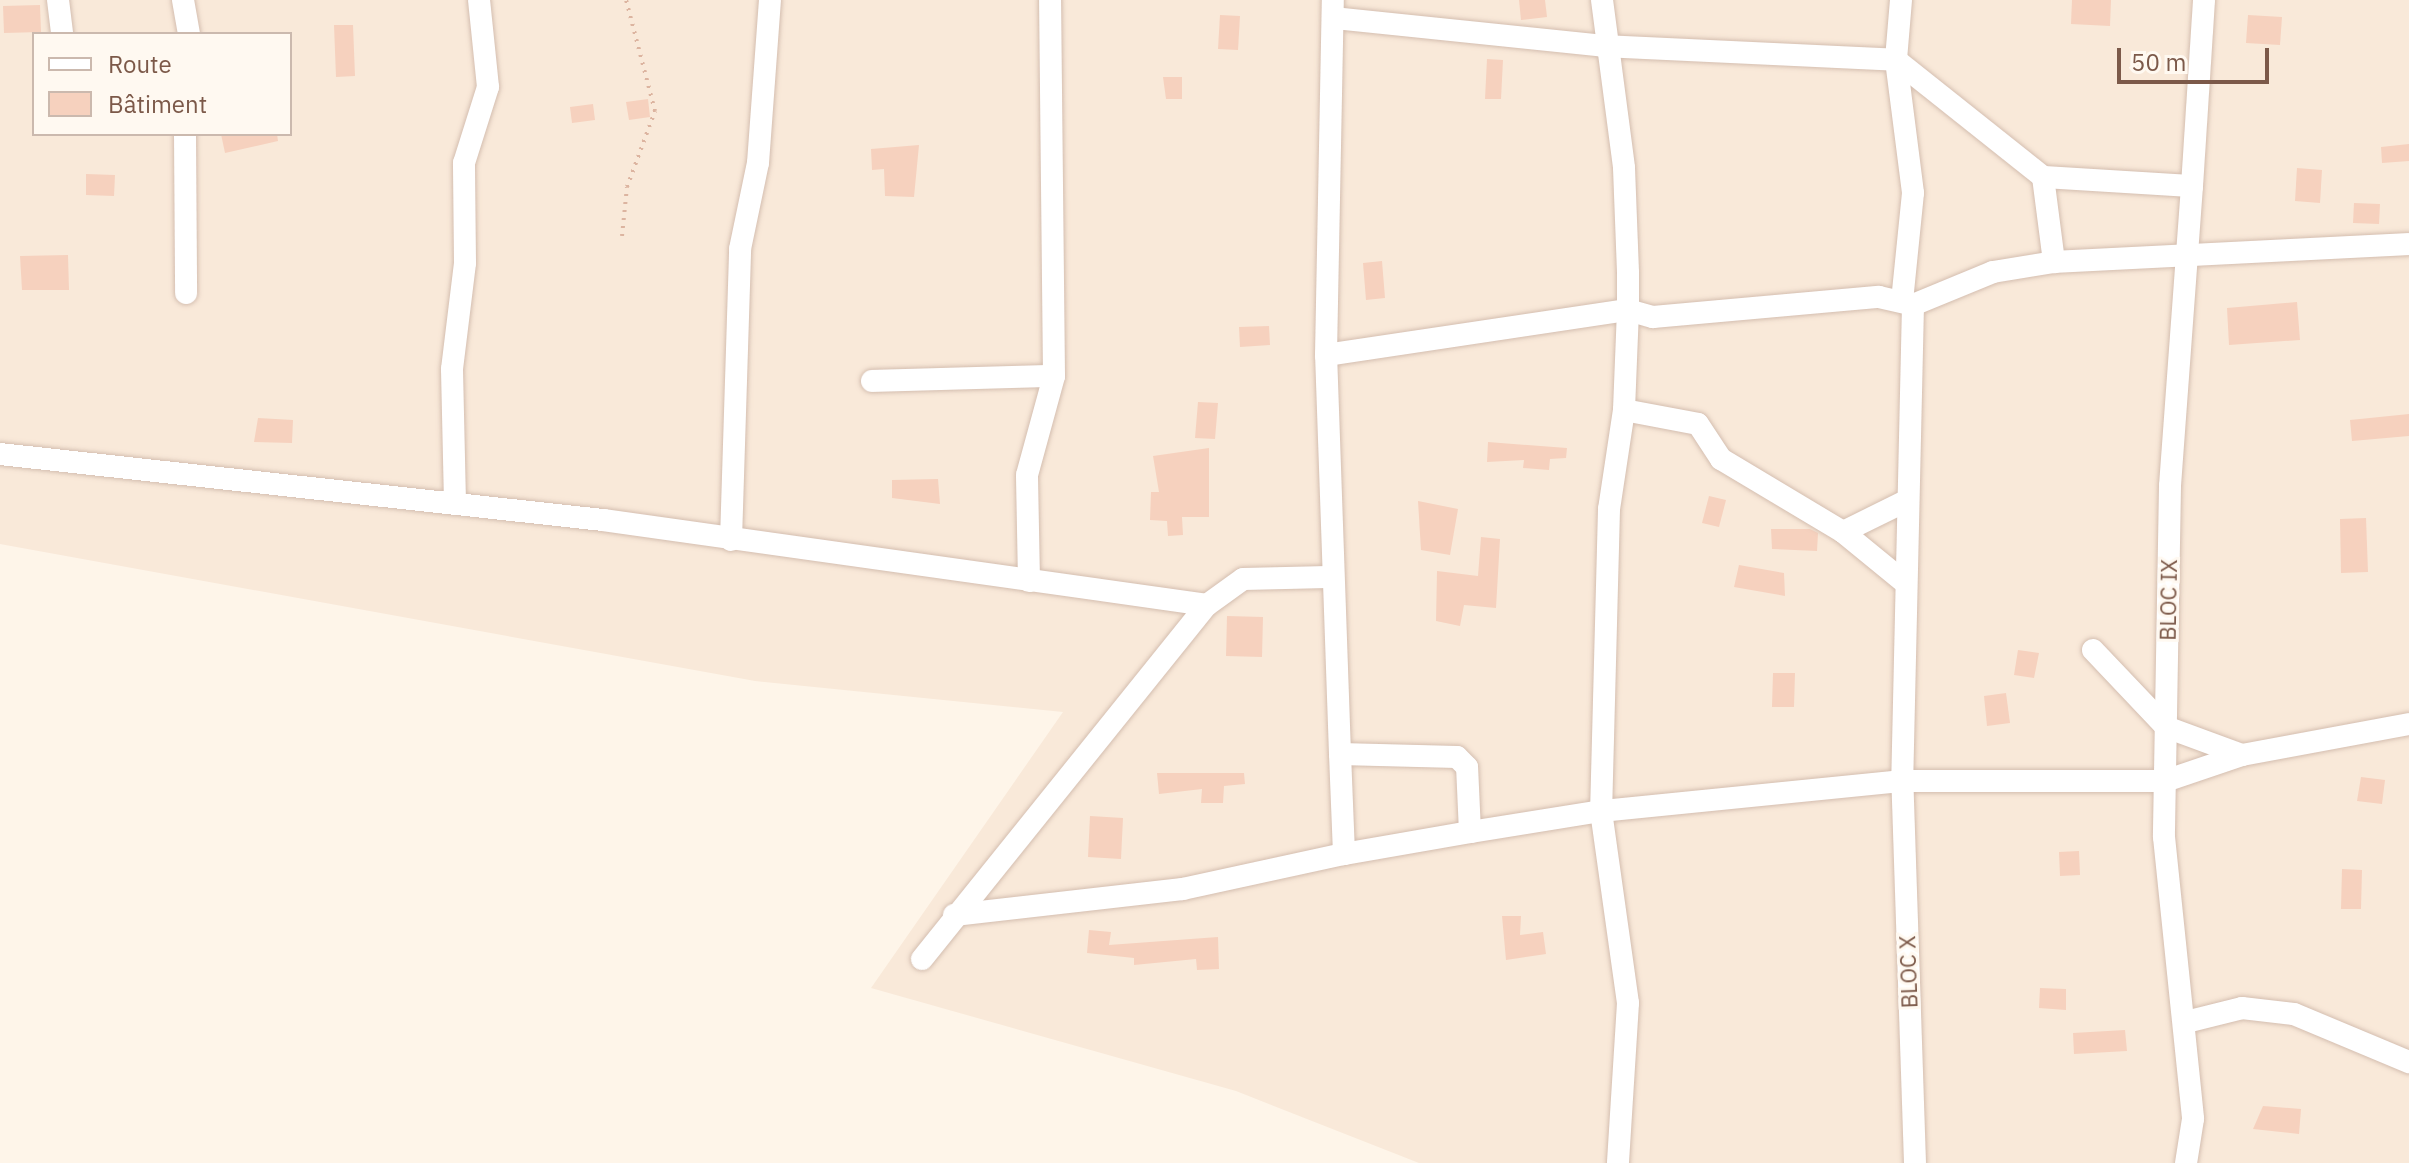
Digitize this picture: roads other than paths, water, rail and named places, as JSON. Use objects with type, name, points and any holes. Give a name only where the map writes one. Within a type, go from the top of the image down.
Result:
[{"type":"street","points":[[58,0],[62,32]]},
{"type":"street","points":[[183,0],[189,32]]},
{"type":"street","points":[[455,502],[452,369],[465,263],[463,177],[488,87],[479,0]]},
{"type":"street","points":[[731,540],[740,249],[758,163],[770,0]]},
{"type":"street","points":[[1029,581],[1027,475],[1054,376],[1050,0]]},
{"type":"street","points":[[1602,0],[1603,46],[1624,168],[1628,310],[1624,410],[1609,509],[1601,811],[1628,1003],[1618,1163]]},
{"type":"street","name":"BLOC X","points":[[1901,0],[1896,60],[1913,166],[1908,303],[1908,500],[1902,781],[1915,1163]]},
{"type":"street","name":"BLOC IX","points":[[2186,1163],[2193,1119],[2186,1022],[2164,837],[2170,486],[2191,259],[2192,186],[2204,0]]},
{"type":"street","points":[[1344,854],[1328,577],[1326,355],[1333,9],[1603,46],[1896,60],[2043,177],[2192,186]]},
{"type":"street","points":[[185,136],[186,293]]},
{"type":"street","points":[[2043,177],[2054,262]]},
{"type":"street","points":[[1326,355],[1628,310],[1653,317],[1845,298],[1908,303],[1993,272],[2054,262],[2191,259],[2409,244]]},
{"type":"street","points":[[872,381],[1054,376]]},
{"type":"street","points":[[1624,410],[1698,424],[1721,459],[1843,532],[1904,582]]},
{"type":"street","points":[[0,454],[455,502],[1207,605]]},
{"type":"street","points":[[1843,532],[1908,500]]},
{"type":"street","points":[[922,959],[954,915],[1207,605],[1243,579],[1328,577]]},
{"type":"street","points":[[2093,650],[2166,727],[2242,755]]},
{"type":"street","points":[[954,915],[1183,889],[1344,854],[1601,811],[1902,781],[2165,781],[2242,755],[2409,724]]},
{"type":"street","points":[[1340,754],[1457,757],[1467,767],[1470,832]]},
{"type":"street","points":[[2186,1022],[2242,1008],[2294,1014],[2409,1062]]}]
